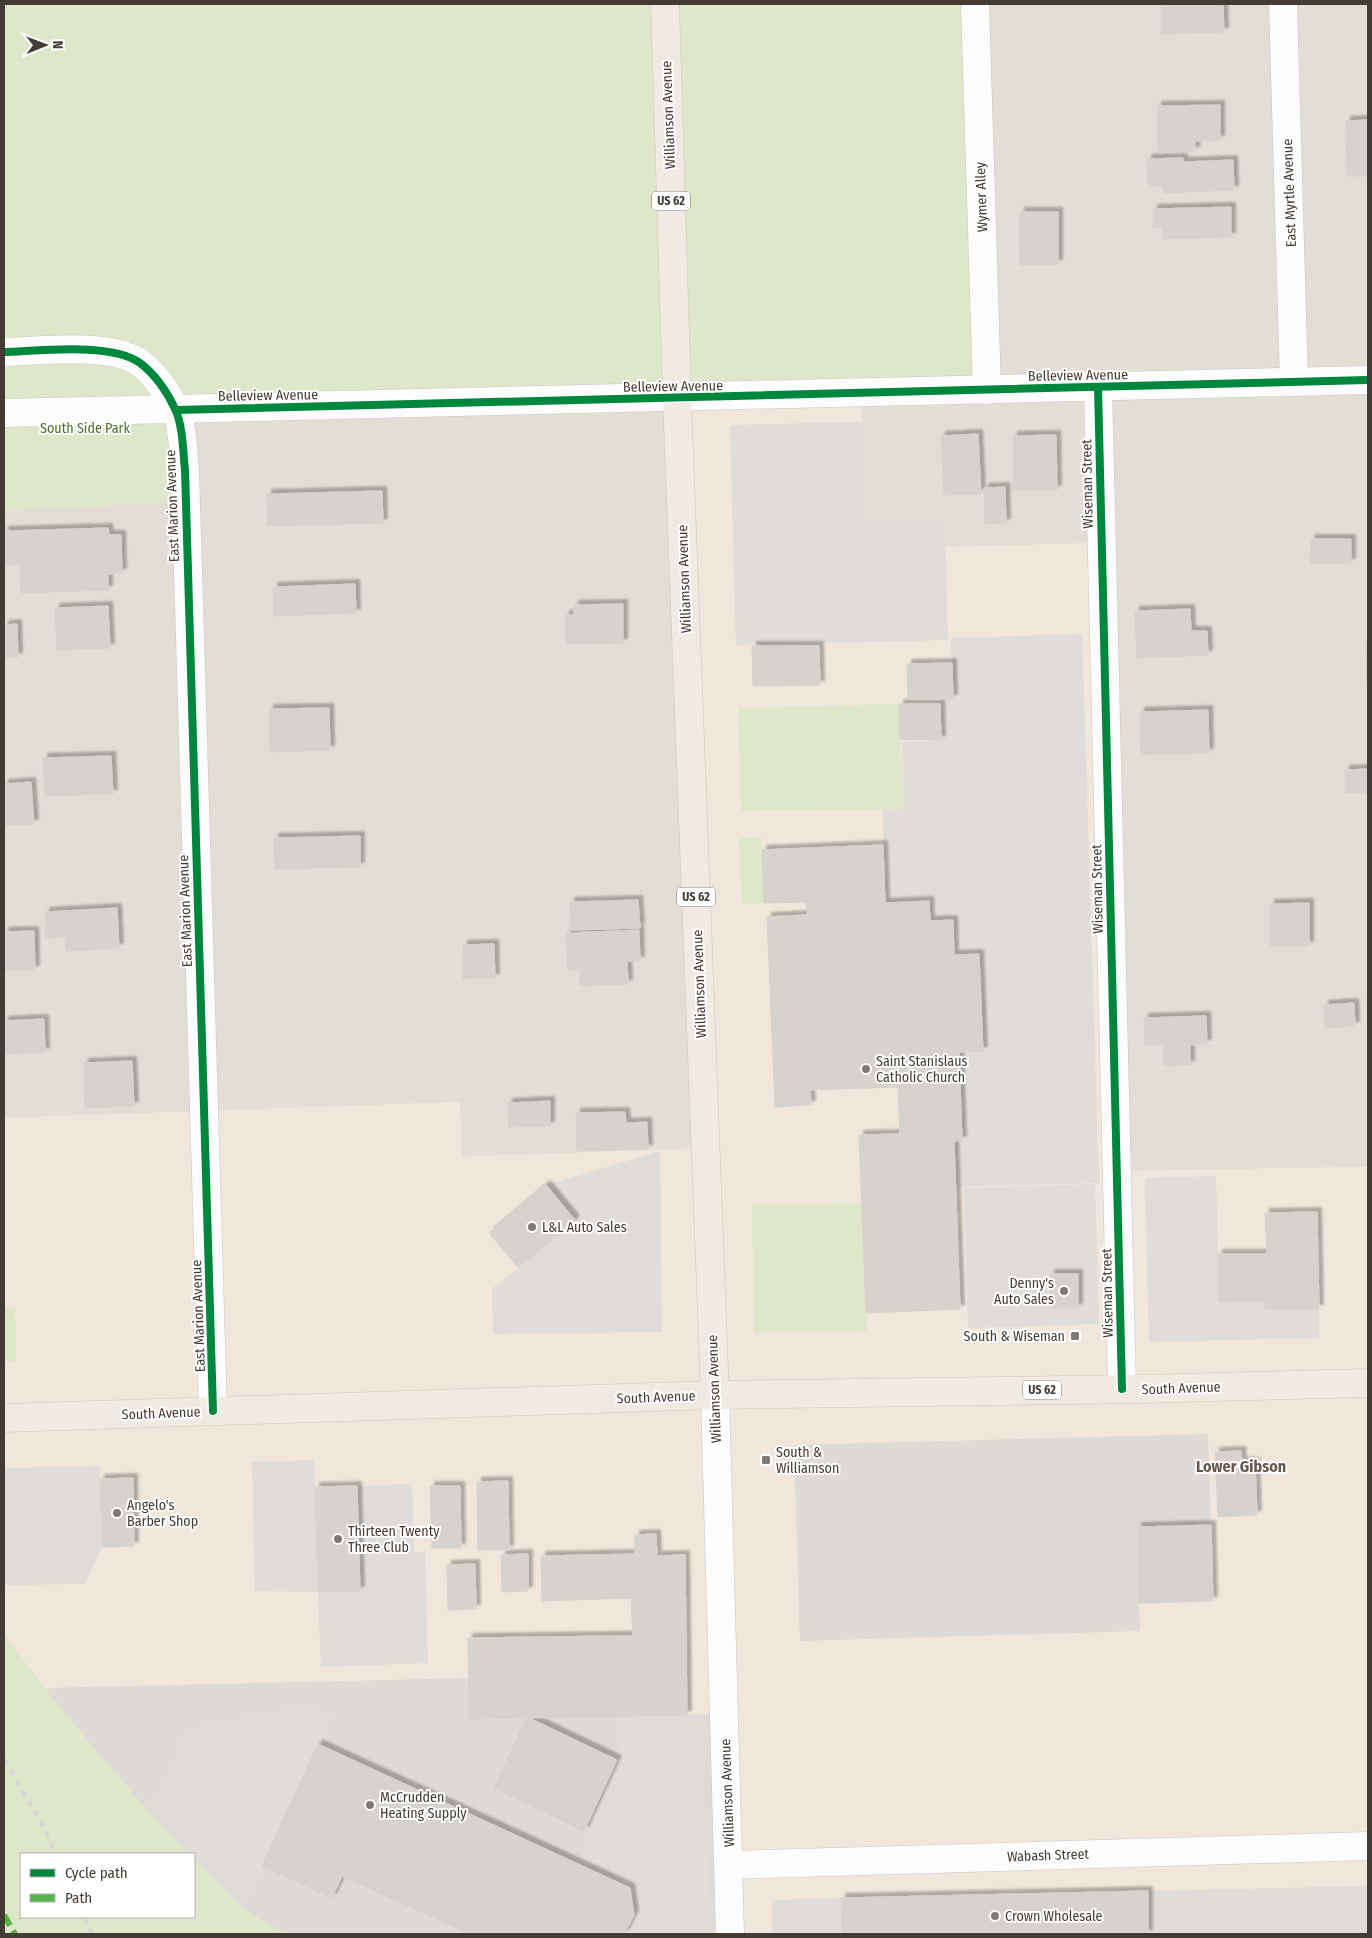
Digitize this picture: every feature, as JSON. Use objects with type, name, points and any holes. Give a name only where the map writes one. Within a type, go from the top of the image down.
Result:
[{"type":"main road","name":"Williamson Avenue","points":[[665,4],[677,398],[715,1395]]},
{"type":"main road","name":"South Avenue","points":[[4,1418],[715,1395],[1368,1383]]},
{"type":"street","name":"Wymer Alley","points":[[975,4],[987,390]]},
{"type":"street","name":"East Myrtle Avenue","points":[[1283,4],[1294,382]]},
{"type":"street","points":[[4,352],[91,350],[118,354],[140,363],[161,384],[176,410]]},
{"type":"street","name":"Belleview Avenue","points":[[4,413],[1368,380]]},
{"type":"street","name":"Wiseman Street","points":[[1098,387],[1122,1389]]},
{"type":"street","name":"East Marion Avenue","points":[[176,410],[185,470],[213,1411]]},
{"type":"street","name":"Williamson Avenue","points":[[715,1395],[730,1934]]},
{"type":"street","name":"Wabash Street","points":[[729,1865],[1368,1846]]},
{"type":"shaded area","points":[[975,4],[1368,4],[1368,1167],[1117,1171],[1101,543],[945,547],[945,519],[865,521],[861,394]]},
{"type":"shaded area","points":[[861,394],[865,521],[945,519],[946,547],[1101,543],[1117,1171],[1368,1167],[1368,1934],[730,1934],[703,1714],[469,1719],[468,1678],[43,1688],[4,1634],[4,1118],[460,1102],[461,1157],[705,1148],[677,398]]},
{"type":"shaded area","points":[[677,398],[705,1148],[461,1157],[460,1102],[4,1118],[4,510],[185,502],[176,410]]},
{"type":"shaded area","points":[[862,422],[865,521],[945,519],[948,640],[736,645],[730,425]]},
{"type":"shaded area","points":[[1082,634],[1099,1183],[955,1187],[954,1141],[962,1140],[959,1052],[979,954],[954,955],[953,920],[930,921],[929,901],[885,903],[883,810],[904,809],[902,742],[941,740],[940,699],[953,699],[951,638]]},
{"type":"shaded area","points":[[660,1151],[662,1332],[493,1334],[492,1289],[575,1221],[546,1185]]},
{"type":"shaded area","points":[[1216,1176],[1219,1302],[1265,1301],[1266,1309],[1319,1309],[1319,1338],[1149,1342],[1145,1178]]},
{"type":"shaded area","points":[[1095,1184],[1099,1324],[968,1328],[964,1188]]},
{"type":"shaded area","points":[[1208,1434],[1211,1525],[1137,1527],[1140,1631],[800,1641],[794,1445]]},
{"type":"shaded area","points":[[314,1460],[319,1592],[360,1590],[357,1486],[412,1484],[414,1552],[425,1552],[428,1663],[321,1667],[318,1592],[255,1591],[252,1462]]},
{"type":"shaded area","points":[[100,1466],[102,1547],[85,1584],[4,1585],[4,1468]]},
{"type":"shaded area","points":[[468,1678],[469,1719],[724,1714],[730,1934],[286,1934],[243,1909],[195,1860],[195,1853],[188,1853],[150,1814],[43,1688]]},
{"type":"shaded area","points":[[306,1705],[332,1717],[243,1909],[195,1860],[195,1853],[188,1853],[150,1814],[187,1730]]},
{"type":"shaded area","points":[[703,1714],[710,1934],[624,1934],[634,1915],[630,1888],[584,1866],[584,1831],[617,1760],[616,1717]]},
{"type":"shaded area","points":[[1368,1886],[1368,1934],[1148,1934],[1148,1891]]},
{"type":"shaded area","points":[[841,1898],[842,1934],[772,1934],[772,1900]]},
{"type":"green space","name":"South Side Park","points":[[4,4],[975,4],[987,390],[176,410],[185,502],[4,510]]},
{"type":"green space","points":[[899,704],[904,809],[741,811],[738,708]]},
{"type":"green space","points":[[761,837],[764,903],[742,904],[739,838]]},
{"type":"green space","points":[[862,1203],[867,1331],[754,1333],[752,1204]]},
{"type":"green space","points":[[15,1307],[16,1361],[4,1361],[4,1308]]},
{"type":"green space","points":[[4,1634],[93,1747],[188,1853],[20,1853],[20,1918],[195,1918],[195,1860],[243,1909],[286,1934],[4,1934]]},
{"type":"building","points":[[1223,4],[1224,32],[1161,34],[1161,5]]},
{"type":"building","points":[[1220,105],[1220,140],[1195,141],[1195,151],[1158,152],[1157,106]]},
{"type":"building","points":[[1368,120],[1368,176],[1347,176],[1346,121]]},
{"type":"building","points":[[1183,158],[1183,162],[1233,160],[1234,190],[1163,193],[1163,186],[1148,187],[1147,159]]},
{"type":"building","points":[[1231,207],[1231,237],[1163,239],[1163,227],[1153,227],[1153,209]]},
{"type":"building","points":[[1020,212],[1058,212],[1058,243],[1020,243]]},
{"type":"building","points":[[1020,243],[1058,243],[1058,264],[1020,265]]},
{"type":"building","points":[[978,434],[981,494],[944,495],[941,436]]},
{"type":"building","points":[[1056,435],[1057,490],[1013,490],[1013,436]]},
{"type":"building","points":[[1005,487],[1006,523],[985,524],[984,488]]},
{"type":"building","points":[[382,491],[383,523],[268,526],[267,494]]},
{"type":"building","points":[[108,528],[109,535],[121,535],[122,573],[108,574],[108,590],[21,593],[20,565],[4,565],[4,531]]},
{"type":"building","points":[[1311,539],[1351,539],[1351,563],[1310,563]]},
{"type":"building","points":[[355,584],[356,613],[274,616],[273,587]]},
{"type":"building","points":[[623,604],[623,643],[566,644],[565,615],[574,615],[574,605]]},
{"type":"building","points":[[108,606],[110,648],[57,650],[55,608]]},
{"type":"building","points":[[1190,609],[1191,631],[1207,631],[1208,655],[1137,658],[1135,611]]},
{"type":"building","points":[[17,624],[18,657],[4,658],[4,625]]},
{"type":"building","points":[[1368,639],[1368,686],[1367,686],[1366,640]]},
{"type":"building","points":[[752,646],[819,646],[820,685],[753,686]]},
{"type":"building","points":[[952,663],[953,699],[908,699],[907,664]]},
{"type":"building","points":[[899,704],[940,704],[941,740],[900,739]]},
{"type":"building","points":[[329,708],[330,750],[270,752],[269,709]]},
{"type":"building","points":[[1208,710],[1209,753],[1141,755],[1140,712]]},
{"type":"building","points":[[111,756],[113,794],[45,796],[43,758]]},
{"type":"building","points":[[1368,769],[1368,792],[1345,793],[1345,770]]},
{"type":"building","points":[[31,782],[34,824],[4,825],[4,784]]},
{"type":"building","points":[[360,836],[360,867],[275,869],[274,838]]},
{"type":"building","name":"Saint Stanislaus Catholic Church","points":[[883,845],[885,903],[929,901],[930,921],[953,920],[954,955],[979,954],[983,1051],[959,1052],[962,1141],[954,1141],[960,1309],[866,1313],[859,1135],[900,1134],[898,1087],[810,1090],[811,1105],[775,1107],[767,917],[807,915],[806,902],[764,903],[762,850]]},
{"type":"building","points":[[638,900],[640,928],[571,930],[570,902]]},
{"type":"building","points":[[1309,903],[1309,946],[1270,946],[1270,904]]},
{"type":"building","points":[[117,908],[119,948],[66,951],[66,937],[46,938],[45,912]]},
{"type":"building","points":[[639,930],[640,961],[627,961],[628,984],[580,986],[580,970],[568,971],[566,933]]},
{"type":"building","points":[[34,931],[35,970],[4,971],[4,932]]},
{"type":"building","points":[[494,944],[495,978],[463,979],[463,945]]},
{"type":"building","points":[[1354,1003],[1355,1026],[1325,1028],[1324,1005]]},
{"type":"building","points":[[1206,1016],[1207,1044],[1190,1045],[1190,1065],[1164,1066],[1163,1045],[1145,1045],[1144,1018]]},
{"type":"building","points":[[44,1019],[45,1052],[4,1054],[4,1021]]},
{"type":"building","points":[[132,1061],[134,1106],[85,1108],[84,1063]]},
{"type":"building","points":[[550,1101],[550,1126],[509,1127],[508,1103]]},
{"type":"building","points":[[625,1112],[626,1123],[647,1122],[648,1149],[577,1151],[576,1113]]},
{"type":"building","name":"L&L Auto Sales","points":[[546,1185],[575,1220],[518,1267],[489,1233]]},
{"type":"building","points":[[1317,1212],[1319,1309],[1265,1309],[1265,1301],[1219,1302],[1218,1254],[1267,1254],[1265,1213]]},
{"type":"building","name":"Denny's Auto Sales","points":[[1050,1274],[1078,1274],[1078,1308],[1051,1308]]},
{"type":"building","points":[[1241,1451],[1242,1462],[1255,1462],[1257,1515],[1218,1517],[1215,1452]]},
{"type":"building","name":"Angelo's Barber Shop","points":[[133,1478],[134,1546],[102,1547],[100,1479]]},
{"type":"building","points":[[508,1481],[509,1550],[478,1550],[477,1482]]},
{"type":"building","name":"Thirteen Twenty Three Club","points":[[357,1486],[360,1591],[318,1592],[315,1487]]},
{"type":"building","points":[[430,1486],[460,1486],[461,1548],[432,1548]]},
{"type":"building","points":[[1211,1525],[1213,1601],[1139,1603],[1137,1527]]},
{"type":"building","points":[[656,1534],[657,1556],[685,1555],[686,1635],[633,1636],[631,1598],[542,1601],[541,1556],[635,1554],[635,1535]]},
{"type":"building","points":[[528,1554],[528,1591],[502,1592],[501,1555]]},
{"type":"building","points":[[475,1564],[476,1609],[448,1610],[447,1565]]},
{"type":"building","points":[[686,1635],[687,1715],[469,1719],[468,1638]]},
{"type":"building","points":[[527,1717],[617,1760],[584,1831],[494,1788]]},
{"type":"building","name":"McCrudden Heating Supply","points":[[318,1744],[630,1888],[634,1915],[624,1934],[470,1934],[342,1876],[332,1898],[262,1866]]},
{"type":"building","name":"Crown Wholesale","points":[[1148,1891],[1148,1934],[842,1934],[841,1898]]},
{"type":"railway","points":[[4,1759],[41,1822],[56,1853]]},
{"type":"railway","points":[[84,1918],[92,1934]]},
{"type":"marked path","points":[[4,1915],[15,1934]]},
{"type":"cycle path","points":[[4,352],[75,349],[112,352],[128,356],[146,367],[156,378],[172,403],[180,423],[185,470],[213,1411]]},
{"type":"cycle path","points":[[176,410],[1368,380]]},
{"type":"cycle path","points":[[1098,387],[1122,1389]]},
{"type":"place","name":"Saint Stanislaus Catholic Church","points":[[866,1069]]},
{"type":"place","name":"L&L Auto Sales","points":[[532,1227]]},
{"type":"place","name":"Denny's Auto Sales","points":[[1064,1291]]},
{"type":"place","name":"South & Wiseman","points":[[1075,1336]]},
{"type":"place","name":"South & Williamson","points":[[766,1460]]},
{"type":"place","name":"Angelo's Barber Shop","points":[[117,1513]]},
{"type":"place","name":"Thirteen Twenty Three Club","points":[[338,1539]]},
{"type":"place","name":"McCrudden Heating Supply","points":[[370,1805]]},
{"type":"place","name":"Crown Wholesale","points":[[995,1916]]},
{"type":"district","name":"Lower Gibson","points":[[1241,1466]]}]
